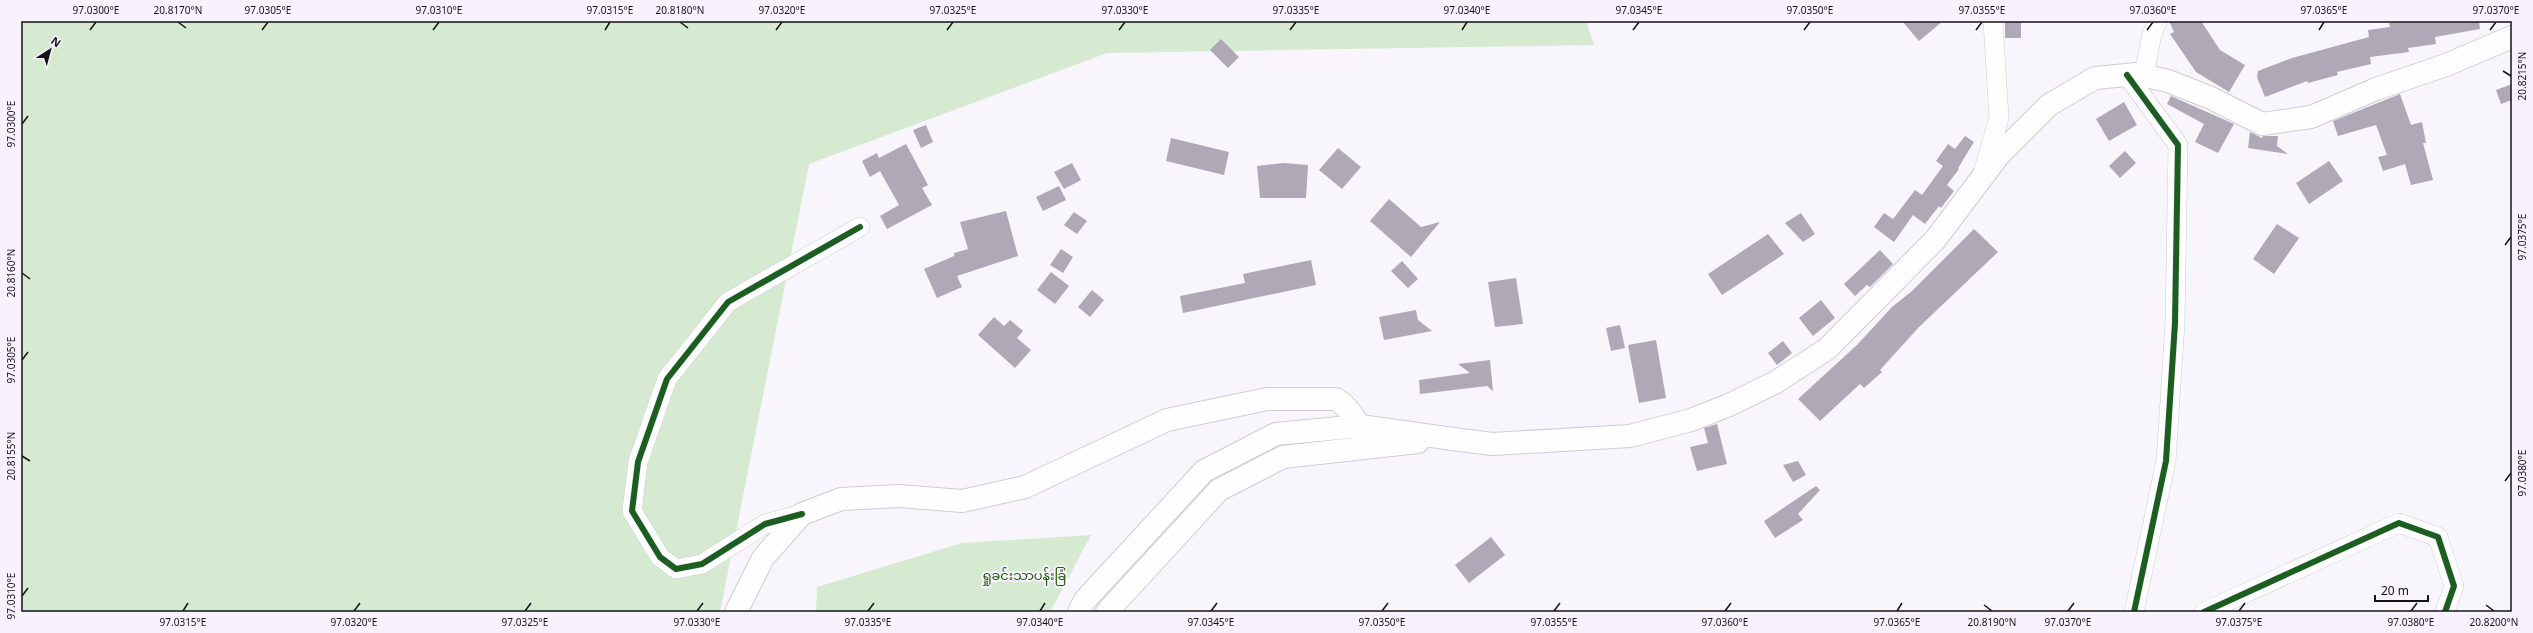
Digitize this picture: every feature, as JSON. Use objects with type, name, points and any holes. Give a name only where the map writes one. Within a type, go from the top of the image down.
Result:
[{"type":"main road","points":[[1079,612],[1085,600],[1204,471],[1276,434],[1360,426],[1492,444],[1630,436],[1691,420],[1730,406],[1776,382],[1827,349],[1935,240],[1984,173],[2049,105],[2095,78],[2136,75],[2168,81],[2211,98],[2262,124],[2311,116],[2376,89],[2446,65],[2512,37]]},
{"type":"main road","points":[[736,612],[763,558],[802,514],[841,498],[899,496],[962,501],[1024,487],[1167,420],[1267,399],[1336,399],[1344,405],[1360,426],[1365,447]]},
{"type":"main road","points":[[1107,612],[1219,490],[1283,457],[1365,447],[1453,439]]},
{"type":"street","points":[[1984,173],[1999,118],[1993,21]]},
{"type":"street","points":[[2134,612],[2166,461],[2175,323],[2178,145],[2136,75],[2158,21]]},
{"type":"street","points":[[802,514],[765,524],[702,564],[676,569],[660,557],[632,511],[638,462],[668,380],[728,302],[860,228]]},
{"type":"street","points":[[2204,612],[2399,523],[2438,537],[2454,586],[2445,612]]},
{"type":"green space","points":[[21,21],[1586,21],[1594,45],[1107,53],[809,164],[720,612],[21,612]]},
{"type":"green space","name":"ရှုခင်းသာပန်းခြံ","points":[[1091,535],[1050,612],[816,612],[817,587],[962,543]]},
{"type":"building","points":[[1902,21],[1943,21],[1919,41]]},
{"type":"building","points":[[2005,21],[2021,21],[2021,38],[2005,38]]},
{"type":"building","points":[[2169,21],[2201,21],[2220,50],[2245,65],[2229,92],[2196,72],[2170,34],[2174,32]]},
{"type":"building","points":[[2406,21],[2479,21],[2480,29],[2435,37],[2436,44],[2408,48],[2409,52],[2370,57],[2371,64],[2337,72],[2338,75],[2308,83],[2307,81],[2265,97],[2257,77],[2258,71],[2292,58],[2369,37],[2368,30],[2390,27],[2389,23]]},
{"type":"building","points":[[1221,39],[1239,57],[1228,68],[1210,50]]},
{"type":"building","points":[[2512,84],[2512,100],[2501,104],[2496,90]]},
{"type":"building","points":[[2400,94],[2411,125],[2422,122],[2426,143],[2423,143],[2433,180],[2411,185],[2405,164],[2383,171],[2378,157],[2387,155],[2376,125],[2338,136],[2333,121]]},
{"type":"building","points":[[2171,96],[2234,124],[2218,153],[2195,142],[2204,124],[2167,104]]},
{"type":"building","points":[[2124,102],[2137,125],[2109,141],[2096,119]]},
{"type":"building","points":[[926,125],[933,142],[921,148],[913,130]]},
{"type":"building","points":[[2250,132],[2262,138],[2263,136],[2278,136],[2277,146],[2288,154],[2248,148]]},
{"type":"building","points":[[1965,136],[1974,142],[1958,168],[1959,169],[1947,185],[1954,191],[1941,208],[1939,206],[1925,224],[1913,215],[1894,242],[1874,227],[1884,213],[1893,219],[1915,190],[1922,195],[1943,166],[1936,161],[1948,144],[1955,149]]},
{"type":"building","points":[[1171,138],[1229,152],[1224,175],[1166,161]]},
{"type":"building","points":[[906,144],[928,185],[922,188],[932,205],[887,229],[880,216],[899,205],[880,171],[870,177],[862,161],[877,153],[879,158]]},
{"type":"building","points":[[1338,148],[1361,167],[1342,189],[1319,170]]},
{"type":"building","points":[[2125,151],[2136,163],[2120,178],[2109,166]]},
{"type":"building","points":[[2329,161],[2343,181],[2309,204],[2296,183]]},
{"type":"building","points":[[1072,163],[1081,180],[1064,189],[1054,172]]},
{"type":"building","points":[[1284,163],[1308,165],[1306,198],[1260,198],[1257,166]]},
{"type":"building","points":[[1059,186],[1066,200],[1043,211],[1036,197]]},
{"type":"building","points":[[1389,199],[1421,227],[1440,222],[1411,257],[1370,221]]},
{"type":"building","points":[[1006,211],[1018,256],[957,276],[962,287],[937,298],[924,269],[954,256],[954,253],[968,249],[960,222]]},
{"type":"building","points":[[1074,212],[1087,221],[1077,234],[1064,225]]},
{"type":"building","points":[[1801,213],[1815,234],[1803,242],[1785,223]]},
{"type":"building","points":[[2277,224],[2299,238],[2274,274],[2253,259]]},
{"type":"building","points":[[1974,229],[1998,252],[1919,327],[1880,370],[1882,372],[1864,388],[1860,384],[1820,421],[1798,399],[1857,345],[1892,307],[1912,291]]},
{"type":"building","points":[[1768,234],[1784,254],[1722,295],[1708,274]]},
{"type":"building","points":[[1061,249],[1073,257],[1063,273],[1050,265]]},
{"type":"building","points":[[1880,250],[1893,264],[1870,287],[1867,285],[1855,296],[1844,284]]},
{"type":"building","points":[[1311,260],[1316,285],[1183,313],[1180,296],[1245,283],[1243,274]]},
{"type":"building","points":[[1402,261],[1418,279],[1408,288],[1391,271]]},
{"type":"building","points":[[1051,272],[1069,286],[1055,304],[1037,290]]},
{"type":"building","points":[[1516,278],[1523,324],[1495,327],[1488,282]]},
{"type":"building","points":[[1092,290],[1104,300],[1090,317],[1078,307]]},
{"type":"building","points":[[1821,300],[1835,318],[1813,336],[1799,318]]},
{"type":"building","points":[[1416,310],[1418,320],[1432,331],[1384,340],[1379,317]]},
{"type":"building","points":[[994,317],[1004,326],[1010,320],[1023,331],[1017,338],[1031,350],[1015,368],[978,335]]},
{"type":"building","points":[[1620,325],[1625,348],[1611,351],[1606,328]]},
{"type":"building","points":[[1656,340],[1666,398],[1639,403],[1628,345]]},
{"type":"building","points":[[1783,341],[1792,353],[1777,365],[1768,353]]},
{"type":"building","points":[[1490,360],[1493,391],[1487,386],[1420,394],[1419,380],[1470,373],[1458,364]]},
{"type":"building","points":[[1717,424],[1727,464],[1697,471],[1690,447],[1708,443],[1704,428]]},
{"type":"building","points":[[1798,461],[1806,475],[1793,482],[1783,465]]},
{"type":"building","points":[[1816,486],[1820,490],[1798,514],[1803,520],[1775,538],[1764,521]]},
{"type":"building","points":[[1491,537],[1505,555],[1469,583],[1455,565]]},
{"type":"cycle path","points":[[2127,75],[2178,145],[2175,323],[2166,461],[2134,612]]},
{"type":"cycle path","points":[[802,514],[765,524],[702,564],[676,569],[660,557],[632,511],[638,462],[667,379],[728,302],[860,227]]},
{"type":"cycle path","points":[[2204,612],[2399,523],[2438,537],[2454,586],[2445,612]]}]
